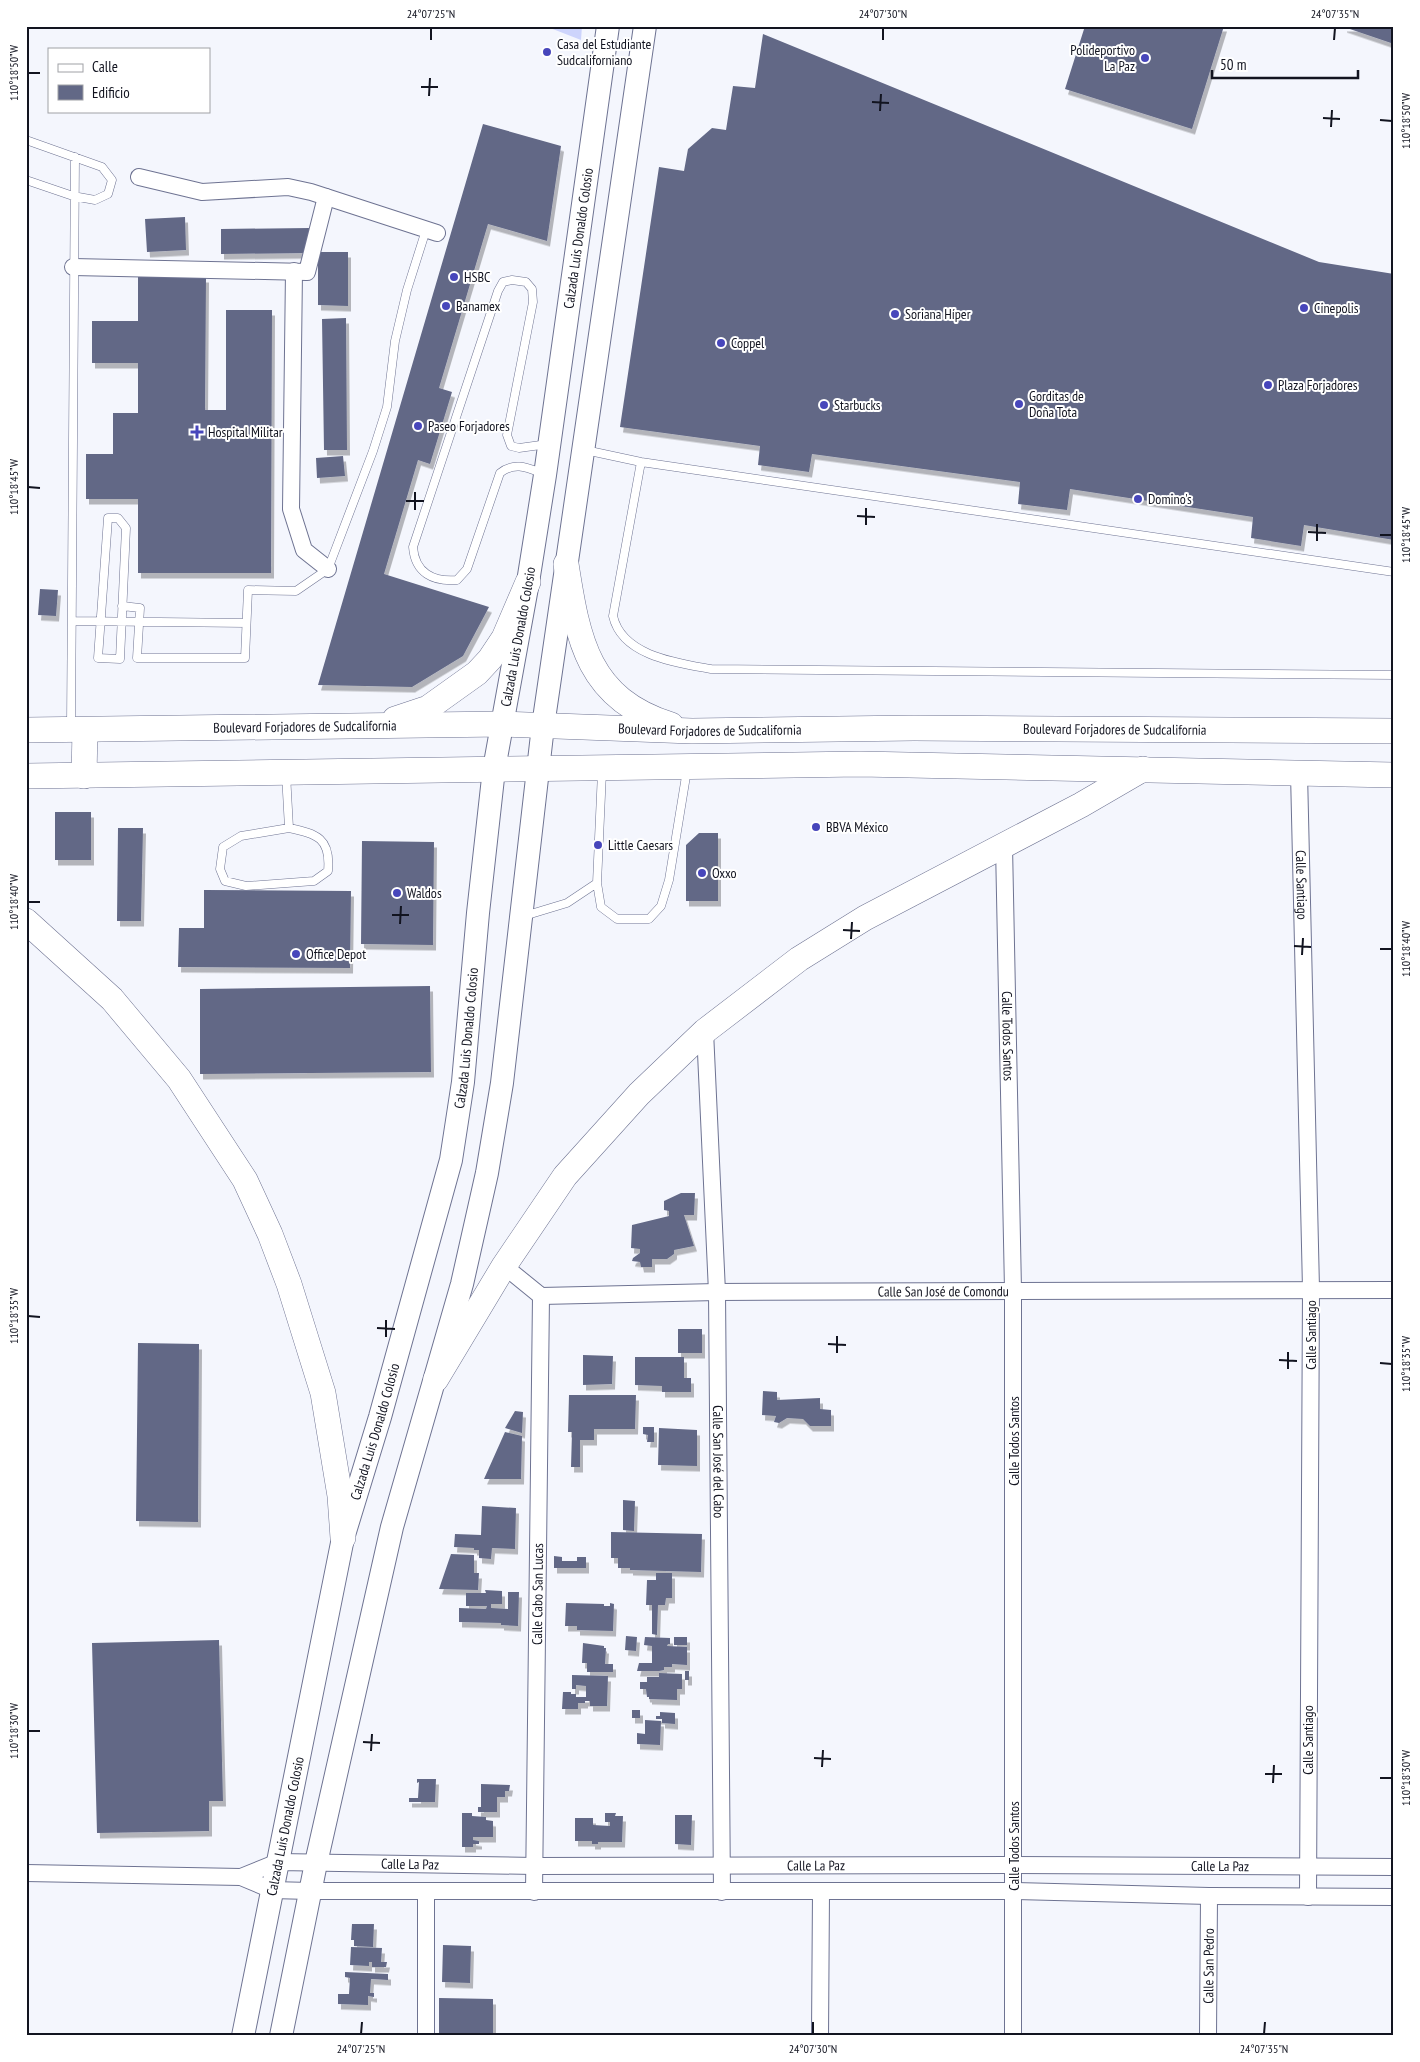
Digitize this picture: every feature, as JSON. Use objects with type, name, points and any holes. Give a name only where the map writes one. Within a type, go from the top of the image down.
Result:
[{"type":"main road","name":"Calzada Luis Donaldo Colosio","points":[[243,2036],[343,1538],[386,1398],[451,1160],[463,1082],[477,923],[494,769],[528,582],[550,444],[608,26]]},
{"type":"main road","points":[[281,2036],[316,1863],[392,1527],[436,1379],[464,1274],[487,1173],[502,1082],[519,917],[543,726],[645,26]]},
{"type":"main road","points":[[556,403],[566,440],[572,447],[584,450]]},
{"type":"main road","points":[[566,564],[574,618],[591,664],[596,672],[613,693],[648,718],[692,731]]},
{"type":"main road","points":[[375,726],[428,708],[477,672],[490,659],[504,638],[528,582]]},
{"type":"main road","name":"Boulevard Forjadores de Sudcalifornia","points":[[26,730],[503,724],[692,731],[914,728],[1394,730]]},
{"type":"main road","points":[[860,764],[920,754],[925,749],[926,742],[924,737],[914,728]]},
{"type":"main road","points":[[78,730],[84,776]]},
{"type":"main road","points":[[1041,730],[1035,733],[1032,743],[1038,752],[1090,768]]},
{"type":"main road","points":[[26,776],[860,764],[1394,775]]},
{"type":"main road","points":[[436,1379],[504,1266],[565,1176],[639,1094],[705,1031],[799,959],[865,918],[1081,805],[1143,769]]},
{"type":"main road","points":[[26,921],[112,998],[179,1079],[245,1180],[270,1234],[289,1284],[323,1393],[340,1496],[343,1538]]},
{"type":"street","points":[[140,177],[202,192],[288,187],[326,197],[431,231]]},
{"type":"street","points":[[73,267],[308,272],[326,197]]},
{"type":"street","points":[[294,271],[291,509],[304,550],[328,569]]},
{"type":"street","name":"Calle Santiago","points":[[1300,774],[1311,1289],[1308,1897]]},
{"type":"street","name":"Calle Todos Santos","points":[[1004,846],[1014,1290],[1013,2036]]},
{"type":"street","name":"Calle San José del Cabo","points":[[705,1031],[717,1292],[722,1892]]},
{"type":"street","points":[[504,1266],[541,1296]]},
{"type":"street","name":"Calle San José de Comondu","points":[[541,1296],[717,1292],[1394,1290]]},
{"type":"street","name":"Calle Cabo San Lucas","points":[[534,1892],[541,1296]]},
{"type":"street","name":"Calle La Paz","points":[[241,1877],[278,1862],[534,1866],[1014,1865],[1394,1867]]},
{"type":"street","name":"Calle La Paz","points":[[26,1873],[241,1877],[272,1890],[310,1891],[1014,1891],[1394,1898]]},
{"type":"street","points":[[426,1892],[426,2036]]},
{"type":"street","points":[[820,1892],[820,2036]]},
{"type":"street","name":"Calle San Pedro","points":[[1208,2036],[1209,1896]]},
{"type":"lane","points":[[26,140],[102,167],[112,180],[108,194],[95,200],[73,196],[26,180]]},
{"type":"lane","points":[[75,157],[73,196],[72,621],[78,730]]},
{"type":"lane","points":[[122,606],[140,608],[137,658],[245,658],[248,590],[296,591],[328,569],[373,451],[387,407],[395,342],[407,290],[431,231]]},
{"type":"lane","points":[[545,475],[521,466],[508,467],[500,474],[468,569],[457,580],[446,581],[431,577],[419,568],[414,558],[413,547],[498,291],[503,282],[512,280],[526,282],[532,289],[533,302],[507,435],[511,446],[519,448],[550,444]]},
{"type":"lane","points":[[584,450],[641,462],[1394,572]]},
{"type":"lane","points":[[641,462],[613,616],[616,627],[622,637],[660,659],[711,669],[1394,675]]},
{"type":"lane","points":[[108,518],[118,518],[126,528],[122,606],[120,659],[98,658],[108,518]]},
{"type":"lane","points":[[72,621],[246,623]]},
{"type":"lane","points":[[603,767],[597,883],[601,907],[617,918],[649,919],[662,906],[669,880],[688,766]]},
{"type":"lane","points":[[286,772],[289,828]]},
{"type":"lane","points":[[289,828],[309,833],[325,843],[329,858],[328,871],[314,881],[246,886],[225,881],[220,870],[223,847],[241,836],[289,828]]},
{"type":"lane","points":[[519,917],[567,903],[597,883]]},
{"type":"shaded area","points":[[545,26],[582,26],[581,40]]},
{"type":"building","name":"Polideportivo La Paz","points":[[1085,26],[1224,26],[1192,129],[1065,89]]},
{"type":"building","points":[[1394,26],[1394,44],[1344,27]]},
{"type":"building","name":"Soriana Híper","points":[[763,34],[1319,262],[1394,274],[1394,540],[1304,525],[1301,546],[1251,538],[1253,517],[1070,489],[1067,510],[1018,504],[1020,482],[812,454],[809,472],[758,465],[760,446],[620,427],[659,167],[684,171],[688,149],[712,128],[726,130],[733,86],[755,88]]},
{"type":"building","name":"Paseo Forjadores","points":[[483,124],[561,146],[547,241],[488,224],[439,388],[452,392],[430,464],[418,460],[384,574],[489,607],[463,656],[412,687],[318,685]]},
{"type":"building","points":[[185,217],[186,250],[147,252],[145,219]]},
{"type":"building","points":[[310,228],[310,253],[221,254],[221,229]]},
{"type":"building","points":[[318,252],[348,252],[348,306],[318,305]]},
{"type":"building","points":[[138,277],[206,277],[205,410],[226,410],[226,310],[272,310],[271,573],[138,573],[138,499],[86,499],[86,454],[113,454],[113,413],[138,413],[138,363],[92,363],[92,321],[138,321]]},
{"type":"building","points":[[346,318],[347,450],[324,450],[322,319]]},
{"type":"building","points":[[343,456],[345,476],[317,478],[316,458]]},
{"type":"building","points":[[40,589],[58,590],[56,616],[38,615]]},
{"type":"building","points":[[55,812],[91,812],[91,860],[55,860]]},
{"type":"building","points":[[118,828],[143,828],[141,921],[117,921]]},
{"type":"building","name":"Oxxo","points":[[699,833],[718,833],[718,901],[686,901],[686,845]]},
{"type":"building","name":"Waldos","points":[[362,841],[434,842],[433,945],[361,944]]},
{"type":"building","points":[[204,890],[351,891],[350,968],[178,967],[179,928],[204,928]]},
{"type":"building","points":[[430,986],[431,1072],[200,1074],[200,989]]},
{"type":"building","points":[[681,1193],[695,1193],[694,1215],[684,1215],[694,1246],[674,1250],[674,1254],[667,1259],[652,1259],[652,1267],[641,1267],[640,1262],[632,1261],[640,1253],[640,1249],[631,1248],[632,1225],[669,1216],[669,1211],[664,1210],[664,1201]]},
{"type":"building","points":[[678,1329],[702,1329],[702,1353],[678,1353]]},
{"type":"building","points":[[138,1343],[199,1344],[198,1522],[136,1521]]},
{"type":"building","points":[[583,1355],[613,1356],[612,1384],[583,1385]]},
{"type":"building","points":[[635,1357],[684,1357],[684,1378],[691,1378],[691,1392],[662,1392],[662,1386],[635,1385]]},
{"type":"building","points":[[763,1391],[777,1392],[777,1400],[820,1398],[820,1409],[831,1410],[831,1426],[810,1426],[803,1419],[787,1418],[779,1423],[774,1422],[776,1416],[762,1415]]},
{"type":"building","points":[[569,1395],[636,1395],[635,1429],[594,1429],[594,1440],[580,1440],[580,1467],[571,1467],[572,1432],[568,1432]]},
{"type":"building","points":[[515,1411],[523,1412],[522,1433],[505,1428]]},
{"type":"building","points":[[643,1427],[654,1427],[654,1442],[647,1442],[648,1435],[643,1434]]},
{"type":"building","points":[[659,1428],[697,1430],[697,1466],[658,1465]]},
{"type":"building","points":[[505,1432],[522,1436],[521,1479],[484,1479]]},
{"type":"building","points":[[623,1500],[635,1501],[634,1531],[623,1530]]},
{"type":"building","points":[[482,1506],[516,1508],[515,1549],[492,1548],[491,1559],[479,1558],[479,1550],[474,1550],[474,1548],[454,1547],[455,1534],[481,1535]]},
{"type":"building","points":[[611,1532],[702,1534],[701,1572],[618,1568],[618,1558],[611,1558]]},
{"type":"building","points":[[451,1554],[474,1555],[474,1573],[479,1573],[478,1590],[439,1589]]},
{"type":"building","points":[[554,1556],[562,1557],[562,1561],[577,1561],[577,1557],[586,1557],[586,1568],[554,1568]]},
{"type":"building","points":[[656,1573],[672,1573],[672,1598],[666,1598],[665,1605],[658,1605],[657,1635],[652,1634],[652,1605],[646,1605],[647,1580],[656,1580]]},
{"type":"building","points":[[485,1590],[502,1591],[502,1604],[491,1604],[491,1608],[508,1609],[508,1592],[519,1592],[518,1626],[501,1625],[501,1623],[459,1622],[459,1608],[486,1609],[487,1606],[466,1606],[466,1593],[486,1593]]},
{"type":"building","points":[[566,1603],[604,1604],[604,1606],[610,1606],[610,1603],[614,1604],[613,1631],[577,1630],[577,1626],[565,1626]]},
{"type":"building","points":[[626,1636],[637,1637],[636,1651],[625,1650]]},
{"type":"building","points":[[645,1637],[670,1638],[670,1644],[667,1646],[687,1647],[687,1665],[672,1664],[672,1667],[664,1667],[664,1670],[659,1671],[637,1671],[639,1663],[652,1663],[652,1646],[644,1645]]},
{"type":"building","points":[[674,1637],[687,1637],[687,1645],[674,1645]]},
{"type":"building","points":[[219,1640],[223,1801],[209,1801],[209,1831],[97,1833],[92,1643]]},
{"type":"building","points":[[583,1643],[604,1646],[606,1648],[605,1664],[613,1664],[613,1672],[587,1672],[587,1663],[582,1663]]},
{"type":"building","points":[[685,1671],[689,1671],[689,1680],[685,1680]]},
{"type":"building","points":[[659,1673],[682,1674],[682,1689],[677,1689],[677,1700],[649,1699],[646,1689],[640,1689],[640,1682],[647,1682],[647,1677],[659,1677]]},
{"type":"building","points":[[572,1675],[608,1676],[607,1706],[590,1706],[590,1701],[585,1701],[585,1703],[578,1703],[578,1709],[562,1709],[563,1692],[571,1692],[571,1694],[576,1694],[576,1697],[586,1697],[586,1686],[576,1685],[576,1689],[572,1689]]},
{"type":"building","points":[[632,1710],[640,1710],[640,1718],[632,1718]]},
{"type":"building","points":[[660,1712],[675,1713],[675,1724],[662,1723],[662,1719],[656,1719],[656,1716],[660,1716]]},
{"type":"building","points":[[645,1720],[661,1721],[660,1745],[637,1744],[637,1733],[645,1734]]},
{"type":"building","points":[[417,1779],[436,1779],[435,1802],[409,1802],[409,1798],[418,1798],[419,1782],[417,1783]]},
{"type":"building","points":[[481,1784],[510,1785],[509,1791],[505,1791],[505,1797],[497,1797],[497,1812],[478,1812],[478,1807],[481,1807]]},
{"type":"building","points":[[462,1813],[472,1813],[472,1816],[486,1817],[486,1820],[493,1821],[493,1837],[473,1837],[473,1840],[479,1841],[479,1844],[473,1844],[473,1847],[462,1847]]},
{"type":"building","points":[[605,1813],[616,1813],[615,1816],[623,1816],[622,1842],[598,1842],[598,1844],[592,1844],[592,1841],[575,1841],[575,1818],[593,1818],[593,1825],[610,1826],[610,1822],[605,1822]]},
{"type":"building","points":[[675,1815],[692,1815],[691,1845],[675,1844]]},
{"type":"building","points":[[352,1924],[374,1924],[373,1947],[354,1946],[354,1940],[351,1940]]},
{"type":"building","points":[[443,1945],[471,1946],[470,1983],[442,1982]]},
{"type":"building","points":[[351,1947],[382,1948],[381,1962],[387,1962],[386,1967],[372,1967],[372,1962],[369,1962],[369,1966],[350,1965]]},
{"type":"building","points":[[345,1972],[388,1974],[388,1980],[371,1979],[370,1993],[374,1993],[374,1997],[368,1996],[368,2005],[338,2004],[338,1994],[349,1994],[350,1978],[345,1977]]},
{"type":"building","points":[[439,1998],[493,1999],[493,2036],[439,2036]]},
{"type":"place","name":"Casa del Estudiante Sudcaliforniano","points":[[547,52]]},
{"type":"place","name":"Polideportivo La Paz","points":[[1145,58]]},
{"type":"place","name":"HSBC","points":[[454,277]]},
{"type":"place","name":"Banamex","points":[[446,306]]},
{"type":"place","name":"Cinepolis","points":[[1304,308]]},
{"type":"place","name":"Soriana Híper","points":[[895,314]]},
{"type":"place","name":"Coppel","points":[[721,343]]},
{"type":"place","name":"Plaza Forjadores","points":[[1268,385]]},
{"type":"place","name":"Gorditas de Doña Tota","points":[[1019,404]]},
{"type":"place","name":"Starbucks","points":[[824,405]]},
{"type":"place","name":"Paseo Forjadores","points":[[418,426]]},
{"type":"place","name":"Hospital Militar","points":[[197,432]]},
{"type":"place","name":"Domino's","points":[[1138,499]]},
{"type":"place","name":"BBVA México","points":[[816,827]]},
{"type":"place","name":"Little Caesars","points":[[598,845]]},
{"type":"place","name":"Oxxo","points":[[702,873]]},
{"type":"place","name":"Waldos","points":[[397,893]]},
{"type":"place","name":"Office Depot","points":[[296,954]]}]
